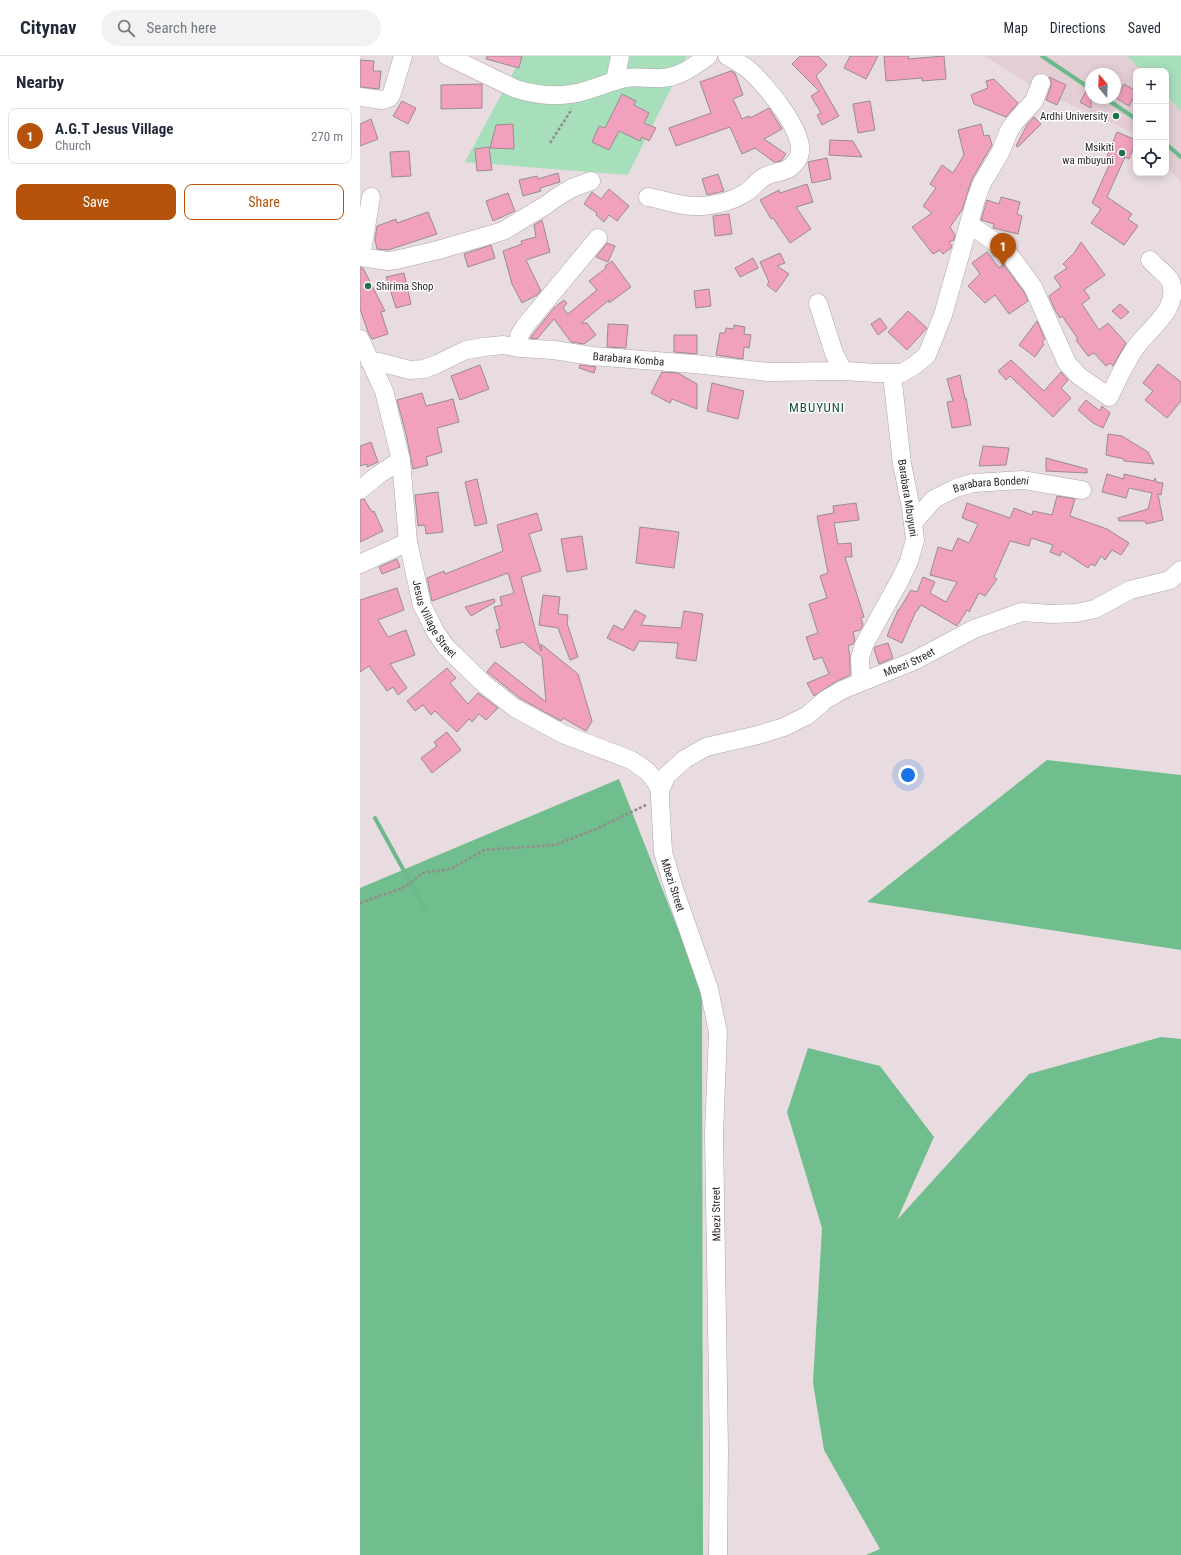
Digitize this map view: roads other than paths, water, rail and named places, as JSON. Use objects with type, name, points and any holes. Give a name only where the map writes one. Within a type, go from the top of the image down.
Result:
[{"type":"street","points":[[360,97],[382,100],[388,98],[392,93],[403,56]]},
{"type":"street","points":[[447,56],[516,89],[552,95],[569,95],[626,78],[662,78],[674,76],[690,69],[708,56]]},
{"type":"street","points":[[615,81],[620,56]]},
{"type":"street","points":[[648,197],[694,206],[731,200],[746,193],[754,184],[766,176],[787,170],[798,159],[801,151],[800,142],[779,104],[763,84],[747,69],[727,56]]},
{"type":"street","points":[[892,374],[902,373],[916,365],[927,355],[943,315],[976,199],[988,171],[1000,153],[1014,123],[1034,101],[1041,83]]},
{"type":"street","points":[[371,197],[361,257],[396,260],[451,247],[483,238],[503,230],[546,206],[572,188],[591,182]]},
{"type":"street","points":[[969,224],[992,240],[1011,257],[1033,287],[1067,363],[1079,376],[1109,397],[1139,343],[1168,312],[1174,302],[1175,292],[1170,280],[1150,260]]},
{"type":"street","points":[[520,348],[519,336],[525,326],[598,238]]},
{"type":"street","points":[[818,303],[832,347],[843,371]]},
{"type":"street","name":"Jesus Village Street","points":[[360,339],[384,391],[400,460],[408,542],[422,605],[435,631],[446,647],[484,684],[515,708],[563,734],[631,760],[647,771],[656,782],[660,794]]},
{"type":"street","name":"Barabara Komba","points":[[370,362],[379,362],[410,370],[424,369],[466,350],[503,345],[520,348],[554,350],[592,356],[694,364],[768,372],[843,371],[892,374]]},
{"type":"street","name":"Barabara Mbuyuni","points":[[862,681],[860,658],[864,645],[892,596],[909,561],[915,540],[902,464],[892,374]]},
{"type":"street","points":[[360,490],[400,460]]},
{"type":"street","name":"Barabara Bondeni","points":[[913,523],[934,499],[956,488],[973,483],[1023,480],[1082,490]]},
{"type":"street","points":[[360,564],[408,542]]},
{"type":"street","name":"Mbezi Street","points":[[718,1555],[720,1450],[714,1134],[718,1032],[709,989],[674,889],[663,852],[660,794],[667,775],[685,759],[706,747],[758,735],[784,727],[808,715],[825,700],[862,681],[882,675],[914,661],[974,629],[1022,612],[1051,614],[1076,613],[1095,609],[1130,590],[1170,580],[1181,570]]},
{"type":"waterway","points":[[1042,56],[1085,85]]},
{"type":"waterway","points":[[1114,104],[1133,117]]},
{"type":"waterway","points":[[1169,147],[1181,157]]},
{"type":"waterway","points":[[375,818],[426,911]]},
{"type":"place","name":"Ardhi University","points":[[1116,116]]},
{"type":"place","name":"Msikiti wa mbuyuni","points":[[1122,153]]},
{"type":"place","name":"A.G.T Jesus Village","points":[[1003,266]]},
{"type":"place","name":"Shirima Shop","points":[[368,286]]},
{"type":"district","name":"MBUYUNI","points":[[817,407]]}]
